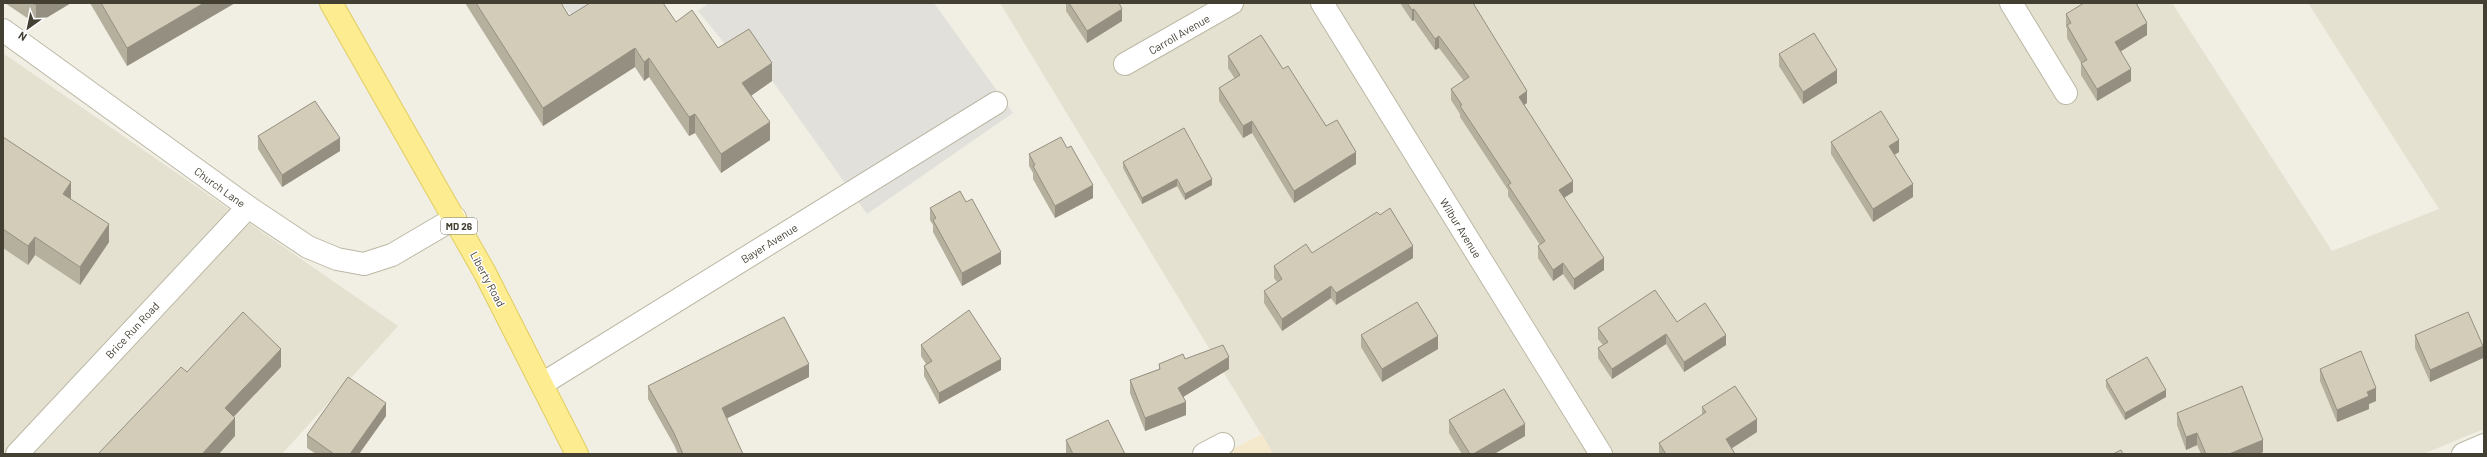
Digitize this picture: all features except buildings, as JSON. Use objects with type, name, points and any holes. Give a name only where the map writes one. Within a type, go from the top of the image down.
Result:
[{"type":"main road","name":"Liberty Road","points":[[331,3],[455,218],[577,454]]},
{"type":"street","name":"Carroll Avenue","points":[[1125,64],[1232,3]]},
{"type":"street","name":"Wilbur Avenue","points":[[1322,3],[1600,454]]},
{"type":"street","points":[[2011,3],[2066,93]]},
{"type":"street","name":"Church Lane","points":[[3,30],[248,207],[308,247],[337,259],[364,264],[392,255],[455,218]]},
{"type":"street","name":"Bayer Avenue","points":[[542,384],[996,103]]},
{"type":"street","name":"Brice Run Road","points":[[17,454],[248,207]]},
{"type":"street","points":[[1204,454],[1223,444]]},
{"type":"street","points":[[2463,454],[2484,445]]},
{"type":"shaded area","points":[[562,3],[607,3],[577,24]]},
{"type":"shaded area","points":[[709,3],[934,3],[1013,113],[867,214],[749,48],[735,56],[698,11]]},
{"type":"shaded area","points":[[1000,3],[2172,3],[2332,251],[2439,209],[2308,3],[2484,3],[2484,429],[2423,454],[1273,454]]},
{"type":"shaded area","points":[[3,53],[398,326],[282,454],[3,454]]},
{"type":"shaded area","points":[[1262,434],[1273,454],[1223,454]]}]
